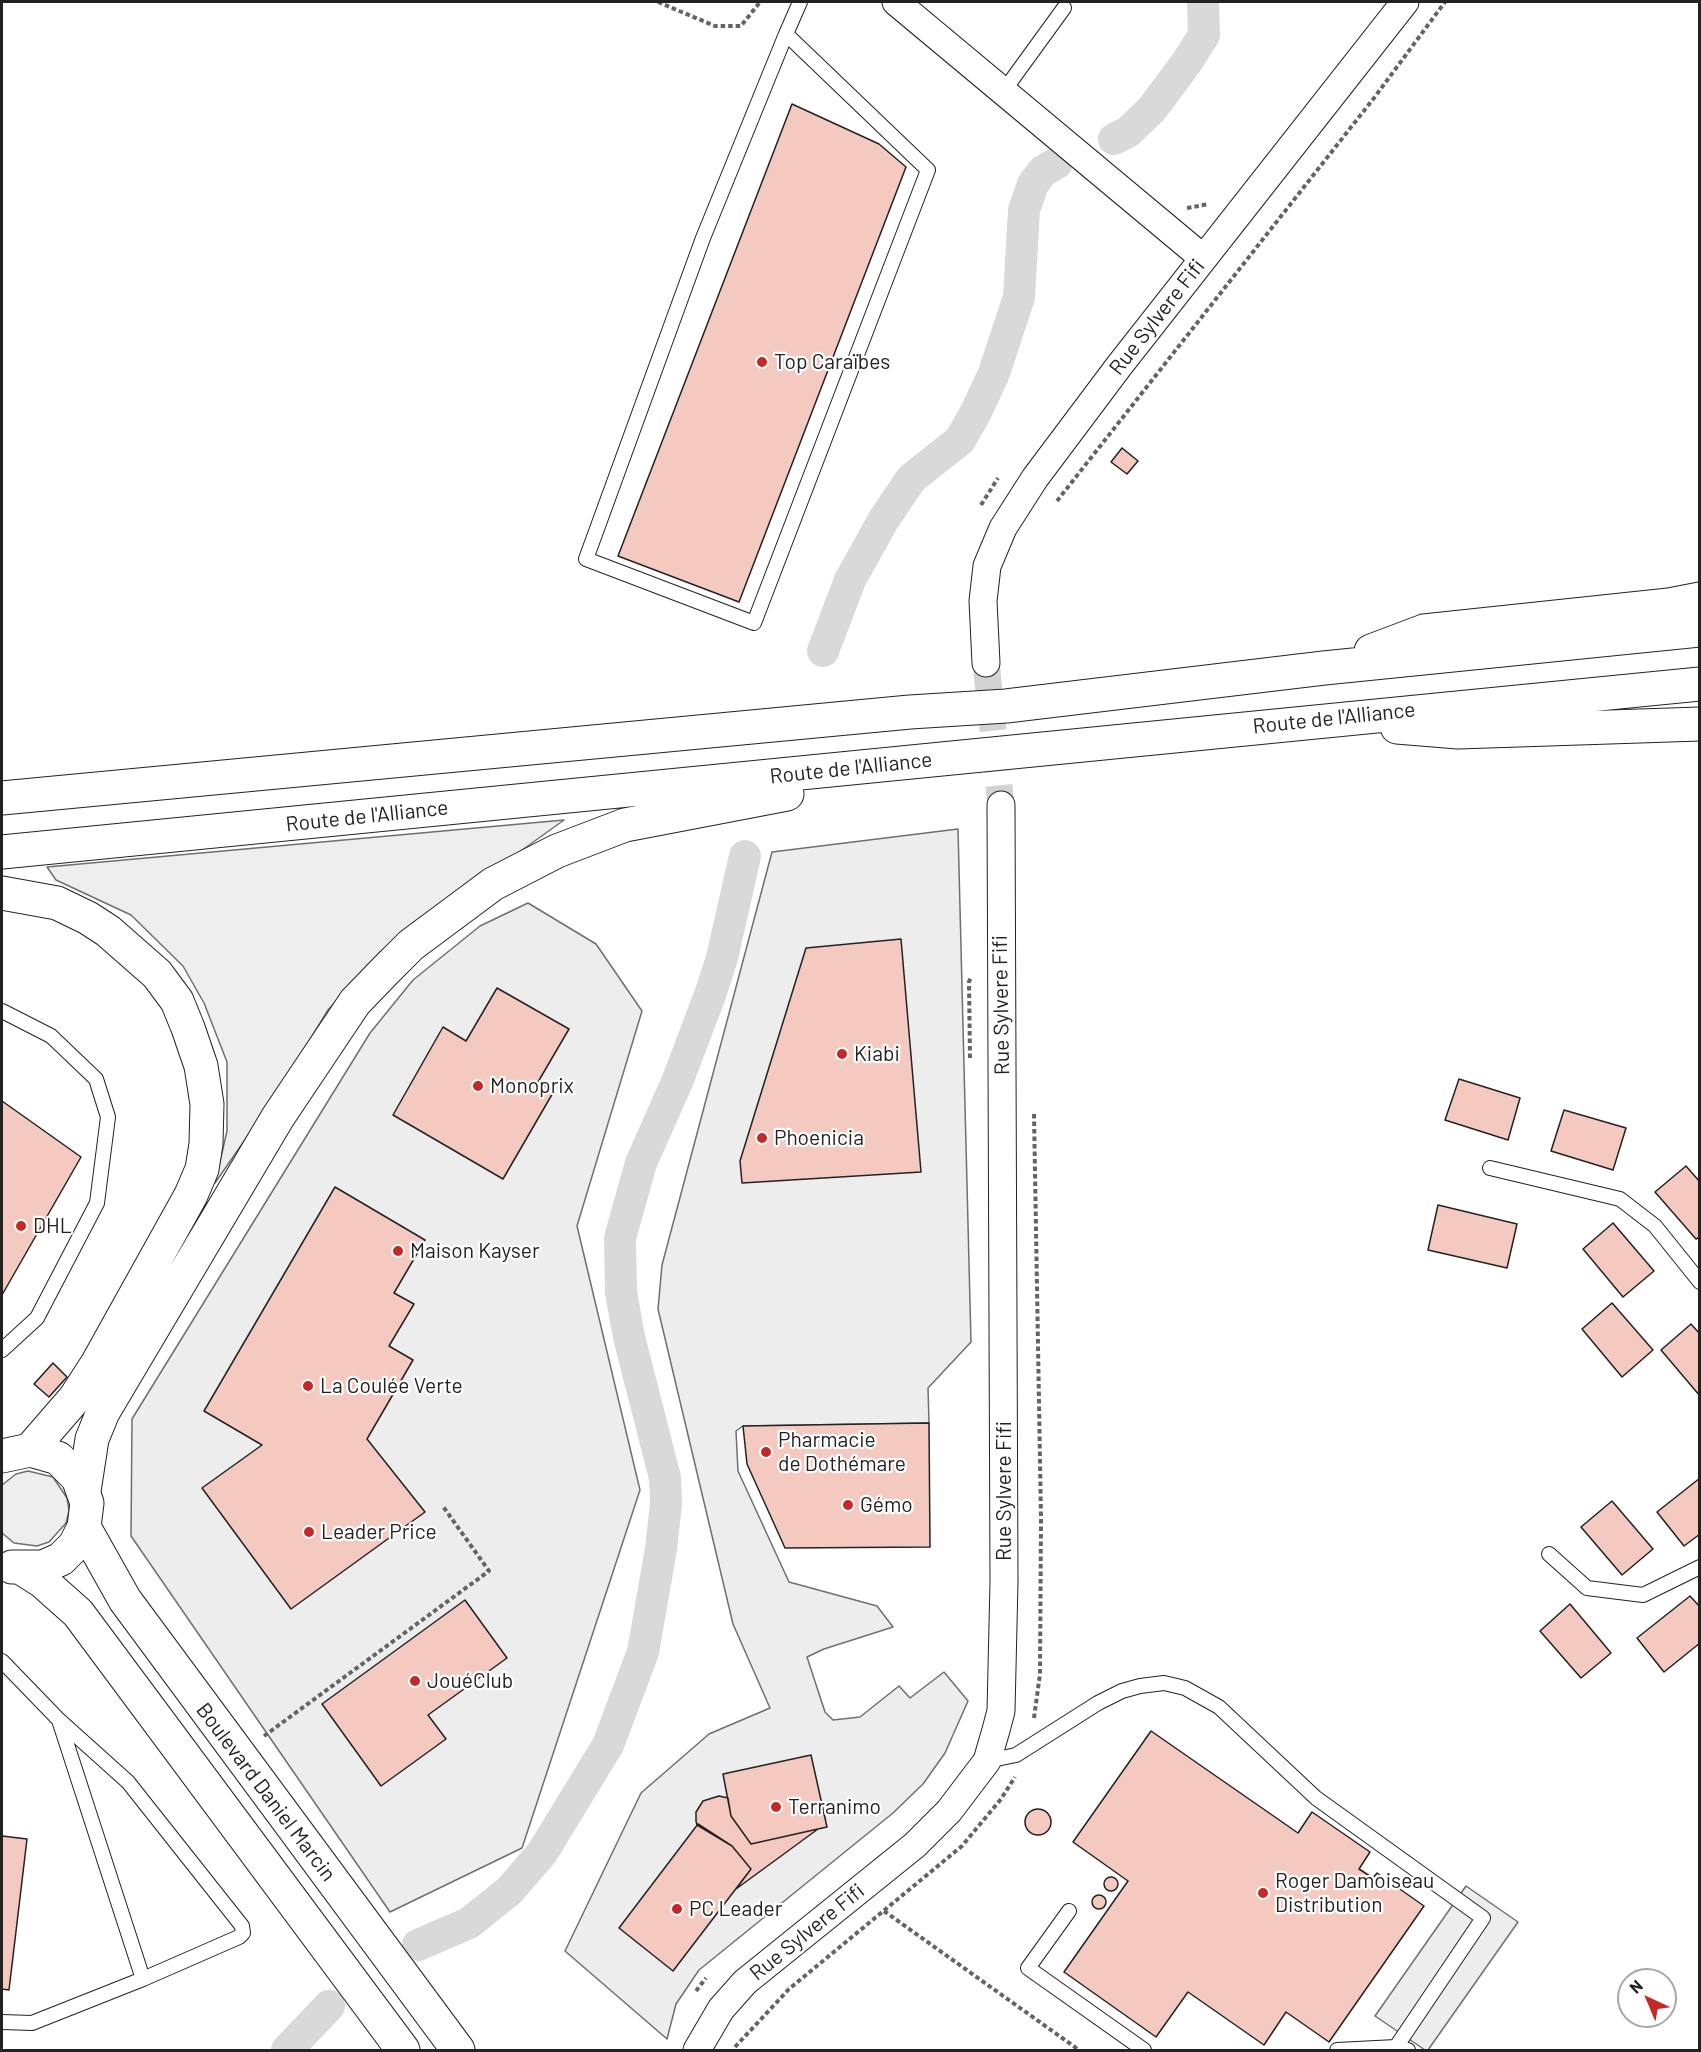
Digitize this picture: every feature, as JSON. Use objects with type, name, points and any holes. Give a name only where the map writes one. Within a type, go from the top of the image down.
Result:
[{"type":"main road","points":[[1324,668],[1424,632],[1669,606],[1700,599]]},
{"type":"main road","points":[[2,798],[899,713],[1006,705],[1324,668],[1700,630]]},
{"type":"main road","name":"Route de l'Alliance","points":[[2,852],[911,763],[1317,720],[1700,684]]},
{"type":"main road","points":[[1317,720],[1458,732],[1700,724]]},
{"type":"main road","points":[[12,1566],[43,1568],[61,1559],[75,1545],[87,1515],[84,1491],[90,1447],[103,1412],[189,1262],[330,1037],[355,1002],[411,945],[493,884],[557,851],[625,825],[832,786],[911,763]]},
{"type":"main road","points":[[2,893],[57,903],[88,918],[108,931],[157,974],[177,1001],[188,1028],[201,1066],[207,1104],[206,1144],[202,1168],[191,1195],[97,1364],[75,1398],[11,1451]]},
{"type":"main road","points":[[11,1451],[44,1452],[69,1466],[84,1491]]},
{"type":"main road","name":"Boulevard Daniel Marcin","points":[[84,1527],[125,1600],[458,2050]]},
{"type":"main road","name":"Boulevard Daniel Marcin","points":[[12,1566],[42,1581],[78,1613],[403,2050]]},
{"type":"street","points":[[896,2],[1203,258]]},
{"type":"street","name":"Rue Sylvere Fifi","points":[[986,663],[983,601],[987,566],[1003,528],[1042,469],[1203,258],[1405,2]]},
{"type":"street","name":"Rue Sylvere Fifi","points":[[697,2050],[721,2009],[746,1982],[915,1845],[949,1811],[987,1761],[1001,1711],[1004,1635],[1005,1374],[1001,805]]},
{"type":"lane","points":[[786,34],[928,170],[754,623],[586,559],[703,238],[786,34],[800,2]]},
{"type":"lane","points":[[1003,92],[1064,8]]},
{"type":"lane","points":[[2,1011],[51,1036],[96,1079],[108,1117],[97,1203],[37,1318],[2,1350]]},
{"type":"lane","points":[[1490,1168],[1620,1199],[1656,1226],[1700,1282]]},
{"type":"lane","points":[[1549,1554],[1587,1588],[1642,1595],[1700,1567]]},
{"type":"lane","points":[[2,1661],[59,1720],[128,1782],[242,1926],[243,1933],[240,1937],[143,1979],[32,2023],[2,2022]]},
{"type":"lane","points":[[987,1761],[1004,1760],[1026,1750],[1079,1714],[1122,1691],[1164,1683],[1185,1688],[1204,1697],[1239,1724],[1316,1798],[1483,1918],[1402,2049],[1337,2050]]},
{"type":"lane","points":[[59,1720],[143,1979]]},
{"type":"lane","points":[[1069,1911],[1028,1968],[1144,2050]]},
{"type":"path","points":[[658,2],[715,26],[741,26],[760,2]]},
{"type":"path","points":[[1056,503],[1374,98],[1445,2]]},
{"type":"path","points":[[1179,207],[1202,207],[1217,197]]},
{"type":"path","points":[[970,1065],[969,982],[973,973]]},
{"type":"path","points":[[260,1741],[265,1735],[489,1571],[442,1505]]},
{"type":"path","points":[[731,2050],[789,1989],[884,1911],[1079,2050]]},
{"type":"path","points":[[694,1994],[707,1977]]},
{"type":"shaded area","points":[[564,820],[380,952],[328,1010],[276,1095],[215,1183],[227,1131],[227,1062],[204,1003],[183,966],[131,915],[56,880],[47,867]]},
{"type":"shaded area","points":[[958,829],[971,1342],[928,1388],[929,1423],[743,1426],[736,1431],[738,1471],[789,1582],[877,1606],[893,1627],[824,1649],[807,1657],[825,1712],[833,1720],[860,1717],[899,1686],[910,1698],[944,1672],[968,1701],[945,1753],[923,1784],[893,1813],[699,1970],[676,2004],[667,2039],[565,1951],[641,1793],[709,1734],[770,1708],[733,1624],[658,1309],[662,1265],[772,852]]},
{"type":"shaded area","points":[[528,903],[596,944],[642,1011],[577,1226],[640,1490],[522,1848],[390,1912],[131,1536],[132,1419],[370,1033],[413,980],[480,926]]},
{"type":"shaded area","points":[[28,1471],[53,1477],[67,1498],[69,1511],[66,1523],[49,1542],[37,1546],[14,1543],[2,1533],[2,1485],[16,1474]]},
{"type":"shaded area","points":[[1466,1886],[1518,1922],[1428,2050],[1425,2050],[1375,2016]]},
{"type":"building","name":"Top Caraïbes","points":[[792,104],[879,144],[906,167],[739,602],[618,556]]},
{"type":"building","points":[[1122,448],[1138,461],[1127,474],[1111,462]]},
{"type":"building","name":"Kiabi","points":[[901,939],[921,1172],[742,1183],[740,1161],[806,948]]},
{"type":"building","name":"Monoprix","points":[[497,988],[569,1029],[538,1082],[554,1091],[503,1179],[393,1115],[443,1027],[466,1041]]},
{"type":"building","points":[[1459,1079],[1520,1098],[1508,1140],[1445,1120]]},
{"type":"building","name":"DHL","points":[[2,1101],[81,1157],[2,1295]]},
{"type":"building","points":[[1564,1110],[1626,1128],[1613,1170],[1551,1151]]},
{"type":"building","points":[[1686,1166],[1700,1182],[1700,1237],[1696,1239],[1655,1192]]},
{"type":"building","name":"La Coulée Verte","points":[[335,1187],[425,1240],[394,1293],[414,1304],[389,1346],[413,1360],[367,1439],[425,1512],[291,1609],[202,1488],[262,1445],[204,1411]]},
{"type":"building","points":[[1438,1205],[1517,1224],[1507,1268],[1428,1250]]},
{"type":"building","points":[[1613,1223],[1654,1271],[1623,1297],[1583,1249]]},
{"type":"building","points":[[1612,1303],[1653,1350],[1622,1377],[1582,1329]]},
{"type":"building","points":[[1691,1324],[1700,1334],[1700,1396],[1661,1350]]},
{"type":"building","points":[[53,1363],[67,1377],[49,1397],[34,1384]]},
{"type":"building","name":"Gémo","points":[[929,1423],[930,1547],[785,1548],[747,1464],[743,1426]]},
{"type":"building","points":[[1700,1478],[1700,1534],[1684,1546],[1657,1512]]},
{"type":"building","points":[[1612,1501],[1653,1549],[1622,1575],[1581,1527]]},
{"type":"building","points":[[1690,1596],[1700,1607],[1700,1643],[1664,1672],[1637,1638]]},
{"type":"building","name":"JouéClub","points":[[465,1600],[507,1658],[428,1715],[446,1739],[381,1786],[322,1704]]},
{"type":"building","points":[[1570,1604],[1611,1653],[1581,1678],[1540,1631]]},
{"type":"building","name":"Roger Damoiseau Distribution","points":[[1151,1731],[1298,1833],[1312,1812],[1370,1852],[1359,1869],[1373,1878],[1377,1873],[1424,1906],[1329,2042],[1286,2012],[1264,2045],[1188,1992],[1156,2037],[1064,1972],[1128,1881],[1073,1842]]},
{"type":"building","name":"Terranimo","points":[[811,1755],[827,1827],[751,1844],[731,1816],[723,1774]]},
{"type":"building","points":[[719,1796],[728,1798],[731,1816],[751,1844],[818,1829],[736,1889],[751,1869],[732,1846],[697,1825],[696,1821],[696,1812],[703,1801]]},
{"type":"building","points":[[1038,1809],[1047,1813],[1051,1822],[1047,1831],[1038,1835],[1029,1831],[1025,1822],[1029,1813]]},
{"type":"building","name":"PC Leader","points":[[698,1824],[732,1846],[751,1869],[673,1971],[619,1928]]},
{"type":"building","points":[[2,1836],[27,1839],[9,1990],[2,1989]]},
{"type":"building","points":[[1111,1877],[1116,1879],[1118,1884],[1116,1889],[1111,1891],[1106,1889],[1104,1884],[1106,1879]]},
{"type":"building","points":[[1099,1895],[1104,1897],[1106,1902],[1104,1907],[1099,1909],[1094,1907],[1092,1902],[1094,1897]]},
{"type":"waterway","points":[[1114,139],[1128,132],[1152,109],[1187,62],[1204,35],[1203,2]]},
{"type":"waterway","points":[[823,651],[850,580],[884,519],[911,479],[960,440],[976,412],[994,373],[1019,297],[1024,210],[1033,184],[1043,171],[1057,163]]},
{"type":"waterway","points":[[418,1945],[469,1923],[509,1891],[542,1853],[608,1745],[643,1652],[661,1549],[666,1504],[665,1478],[629,1337],[621,1292],[620,1238],[641,1163],[677,1082],[710,995],[722,958],[745,856]]},
{"type":"waterway","points":[[287,2050],[329,2006]]},
{"type":"tunnel","points":[[986,663],[1001,805]]},
{"type":"place","name":"Top Caraïbes","points":[[762,362]]},
{"type":"place","name":"Kiabi","points":[[842,1054]]},
{"type":"place","name":"Monoprix","points":[[478,1086]]},
{"type":"place","name":"Phoenicia","points":[[762,1138]]},
{"type":"place","name":"DHL","points":[[21,1226]]},
{"type":"place","name":"Maison Kayser","points":[[398,1251]]},
{"type":"place","name":"La Coulée Verte","points":[[308,1386]]},
{"type":"place","name":"Pharmacie de Dothémare","points":[[766,1452]]},
{"type":"place","name":"Gémo","points":[[848,1505]]},
{"type":"place","name":"Leader Price","points":[[309,1532]]},
{"type":"place","name":"JouéClub","points":[[415,1681]]},
{"type":"place","name":"Terranimo","points":[[776,1807]]},
{"type":"place","name":"Roger Damoiseau Distribution","points":[[1263,1893]]},
{"type":"place","name":"PC Leader","points":[[677,1909]]}]
